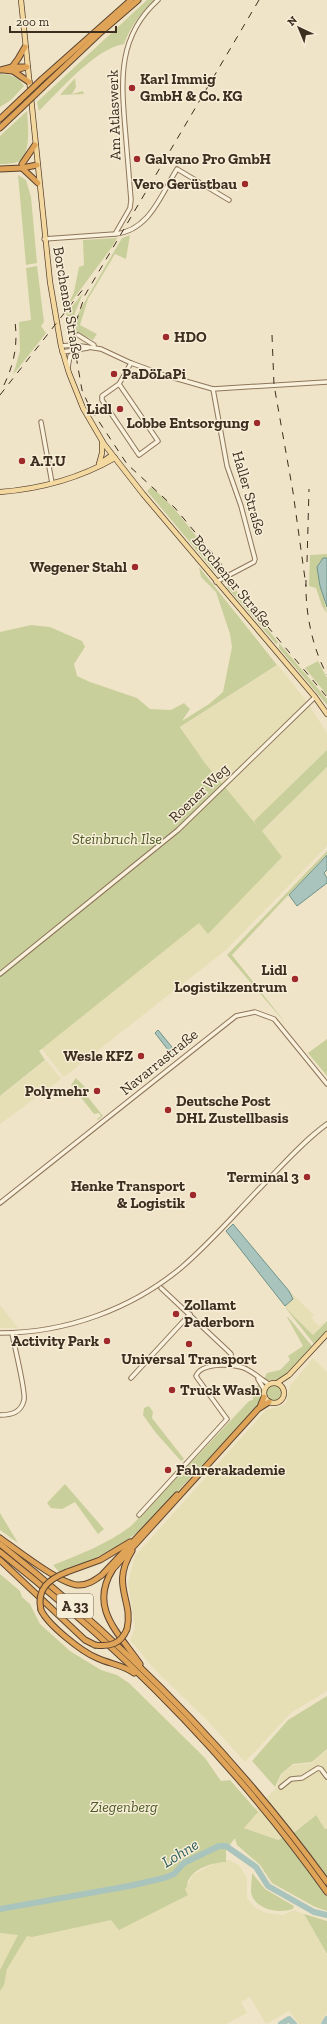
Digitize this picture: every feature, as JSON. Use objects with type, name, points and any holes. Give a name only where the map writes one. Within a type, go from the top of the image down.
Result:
[{"type":"highway","points":[[0,119],[42,79],[131,0]]},
{"type":"highway","points":[[0,128],[101,32],[138,0]]},
{"type":"highway","points":[[12,69],[25,47]]},
{"type":"highway","points":[[2,70],[27,67]]},
{"type":"highway","points":[[12,69],[29,82]]},
{"type":"highway","points":[[0,114],[20,100]]},
{"type":"highway","points":[[22,166],[35,145]]},
{"type":"highway","points":[[1,169],[36,165]]},
{"type":"highway","points":[[22,166],[38,183]]},
{"type":"highway","points":[[258,1409],[264,1397]]},
{"type":"highway","points":[[146,1673],[108,1618],[105,1610],[105,1584],[113,1569],[194,1479],[258,1409],[269,1402]]},
{"type":"highway","points":[[0,1538],[65,1580],[78,1585],[88,1583],[102,1575],[194,1479]]},
{"type":"highway","points":[[0,1560],[85,1640],[95,1645],[105,1647],[117,1642],[127,1629],[128,1618],[122,1589],[123,1572],[130,1556],[145,1534]]},
{"type":"highway","points":[[139,1535],[100,1560],[51,1579],[42,1589],[39,1599],[41,1610],[50,1622],[88,1653],[97,1658],[125,1667],[145,1680]]},
{"type":"highway","name":"A 33","points":[[0,1544],[89,1619],[146,1673],[284,1825],[327,1882]]},
{"type":"highway","name":"A 33","points":[[0,1552],[78,1617],[145,1680],[231,1767],[327,1892]]},
{"type":"main road","name":"Borchener Straße","points":[[21,0],[44,239],[62,352],[67,369],[83,408],[113,457],[216,582],[315,697],[327,714]]},
{"type":"main road","points":[[99,464],[102,453],[102,440]]},
{"type":"main road","points":[[94,469],[99,464],[113,457]]},
{"type":"main road","points":[[0,492],[52,483],[77,476],[94,469],[113,457]]},
{"type":"main road","points":[[277,1384],[282,1388],[284,1394],[281,1400],[276,1403],[269,1402],[264,1397],[264,1389],[269,1384],[277,1384],[289,1375],[327,1334]]},
{"type":"main road","points":[[282,1388],[289,1375]]},
{"type":"street","name":"Am Atlaswerk","points":[[115,234],[131,204],[122,89],[125,57],[130,38],[142,16],[158,0]]},
{"type":"street","points":[[44,239],[115,234],[129,231],[142,224],[149,216],[177,169],[229,200]]},
{"type":"street","points":[[78,335],[94,345],[93,347]]},
{"type":"street","points":[[61,346],[93,347],[180,381],[213,389],[327,382]]},
{"type":"street","points":[[62,352],[93,347]]},
{"type":"street","points":[[67,369],[70,356],[78,350]]},
{"type":"street","points":[[119,384],[158,441],[139,455],[102,400],[102,396],[119,384],[131,363]]},
{"type":"street","name":"Haller Straße","points":[[213,389],[226,466],[241,506],[255,559],[216,582]]},
{"type":"street","points":[[41,422],[52,483]]},
{"type":"street","name":"Roener Weg","points":[[0,974],[178,830],[315,697]]},
{"type":"street","name":"Navarrastraße","points":[[0,1204],[236,1016],[255,1012],[274,1019],[327,1084]]},
{"type":"street","points":[[0,1333],[53,1328],[86,1320],[123,1305],[155,1287],[191,1259],[304,1143],[327,1124]]},
{"type":"street","points":[[161,1288],[231,1354],[232,1365]]},
{"type":"street","points":[[131,1378],[190,1314]]},
{"type":"street","points":[[0,1415],[11,1415],[17,1411],[24,1401],[12,1333]]},
{"type":"street","points":[[139,1515],[227,1419],[198,1379],[197,1374],[203,1368],[232,1365],[249,1370],[257,1378],[264,1389]]},
{"type":"street","points":[[257,1378],[269,1384]]},
{"type":"street","points":[[281,1787],[291,1779],[302,1778],[318,1768],[321,1769],[327,1777]]},
{"type":"shaded area","points":[[278,665],[307,702],[199,807],[185,746],[191,743],[181,727]]},
{"type":"shaded area","points":[[309,705],[327,733],[327,750],[254,821],[263,831],[327,767],[327,846],[226,950],[64,1077],[0,996],[186,826]]},
{"type":"shaded area","points":[[46,1060],[61,1079],[0,1124],[0,1097]]},
{"type":"shaded area","points":[[289,1291],[314,1315],[311,1318],[319,1326],[327,1318],[313,1335],[285,1306],[293,1299]]},
{"type":"shaded area","points":[[0,1305],[18,1328],[0,1328]]},
{"type":"shaded area","points":[[313,1358],[327,1372],[327,1691],[292,1712],[245,1762],[205,1718],[156,1671],[130,1640],[135,1628],[128,1583],[135,1556],[266,1410],[286,1403],[290,1386]]},
{"type":"shaded area","points":[[327,1750],[327,1827],[325,1828],[315,1815],[295,1831],[278,1840],[245,1828],[241,1824],[276,1788],[282,1774],[293,1765],[312,1763]]},
{"type":"shaded area","points":[[219,1860],[229,1860],[239,1865],[247,1878],[247,1898],[254,1907],[266,1913],[283,1915],[294,1910],[304,1914],[327,1955],[327,2013],[320,2024],[299,2024],[289,2011],[266,2024],[250,1997],[241,2002],[247,2013],[226,2024],[0,2024],[0,1928],[185,1889],[193,1875]]},
{"type":"green space","points":[[147,0],[155,0],[136,20],[124,44],[113,47],[90,62],[67,82],[39,111],[37,102]]},
{"type":"green space","points":[[0,74],[20,80],[24,86],[11,100],[0,107]]},
{"type":"green space","points":[[75,78],[76,87],[72,94],[83,91],[84,94],[60,95]]},
{"type":"green space","points":[[27,111],[28,144],[24,156],[21,160],[11,164],[0,164],[0,136]]},
{"type":"green space","points":[[18,175],[26,180],[31,197],[37,263],[26,265]]},
{"type":"green space","points":[[130,235],[126,259],[115,254],[88,299],[80,325],[97,334],[93,340],[75,330],[78,314],[122,238]]},
{"type":"green space","points":[[117,238],[66,309],[74,292],[79,267],[84,265],[83,240]]},
{"type":"green space","points":[[37,266],[44,322],[41,326],[46,333],[13,375],[20,351],[19,322],[31,320],[26,268]]},
{"type":"green space","points":[[83,293],[75,313],[74,327],[66,314]]},
{"type":"green space","points":[[151,487],[188,525],[220,568],[217,571],[214,571],[147,491]]},
{"type":"green space","points":[[327,554],[327,558],[320,561],[317,567],[327,613],[322,606],[316,588],[309,586],[310,555]]},
{"type":"green space","name":"Steinbruch Ilse","points":[[199,567],[277,665],[180,727],[204,762],[258,827],[254,821],[327,750],[327,767],[262,831],[282,857],[208,934],[199,923],[39,1051],[45,1060],[0,1096],[0,632],[31,625],[50,627],[82,641],[85,647],[74,664],[77,676],[137,698],[150,709],[171,710],[184,703],[190,709],[182,721],[209,704],[223,692],[232,647],[230,634],[216,592],[201,577]]},
{"type":"green space","points":[[231,584],[278,642],[277,644],[227,587]]},
{"type":"green space","points":[[279,643],[327,699],[327,705],[279,648]]},
{"type":"green space","points":[[318,661],[327,678],[327,695],[305,668]]},
{"type":"green space","points":[[327,851],[327,854],[232,955],[287,1025],[227,955]]},
{"type":"green space","points":[[327,1039],[327,1076],[308,1053]]},
{"type":"green space","points":[[76,1078],[85,1087],[83,1091],[103,1116],[98,1120],[97,1119],[101,1116],[99,1113],[94,1114],[71,1085]]},
{"type":"green space","points":[[284,1306],[313,1335],[327,1321],[327,1330],[314,1344]]},
{"type":"green space","points":[[287,1317],[312,1346],[280,1380],[265,1380],[264,1379],[267,1373],[280,1370],[290,1360],[288,1356],[303,1346]]},
{"type":"green space","points":[[260,1384],[262,1392],[259,1402],[255,1408],[147,1524],[137,1533],[106,1553],[59,1572],[53,1565],[84,1553],[131,1526],[249,1401],[253,1400],[253,1389]]},
{"type":"green space","points":[[274,1385],[280,1387],[282,1393],[280,1399],[274,1401],[268,1399],[266,1393],[268,1387]]},
{"type":"green space","points":[[149,1406],[153,1412],[152,1418],[184,1459],[181,1461],[156,1433],[143,1415],[144,1408]]},
{"type":"green space","points":[[65,1484],[104,1529],[98,1534],[75,1502],[62,1509],[51,1508],[47,1503]]},
{"type":"green space","points":[[0,1513],[18,1543],[0,1530]]},
{"type":"green space","name":"Ziegenberg","points":[[0,1574],[20,1591],[22,1597],[30,1604],[40,1624],[70,1651],[101,1670],[117,1675],[129,1683],[205,1758],[221,1781],[230,1780],[258,1812],[244,1828],[278,1840],[296,1831],[316,1815],[325,1829],[327,1828],[327,1911],[315,1907],[272,1883],[260,1865],[237,1845],[235,1838],[226,1850],[226,1862],[216,1863],[199,1869],[191,1876],[185,1889],[188,1895],[119,1930],[111,1920],[32,1937],[27,1936],[7,1969],[4,1985],[0,1991],[0,1970],[18,1935],[0,1933]]},
{"type":"green space","points":[[327,1696],[327,1749],[312,1762],[293,1764],[281,1774],[275,1787],[252,1761],[288,1720]]},
{"type":"green space","points":[[252,1873],[265,1889],[294,1906],[293,1909],[274,1911],[262,1907],[257,1903],[251,1892]]},
{"type":"green space","points":[[304,1914],[327,1921],[327,1954]]},
{"type":"water","points":[[323,558],[327,558],[327,607],[320,586],[317,567]]},
{"type":"water","points":[[327,855],[327,870],[324,873],[327,878],[327,883],[297,906],[289,895]]},
{"type":"water","points":[[158,1030],[176,1052],[172,1055],[155,1033]]},
{"type":"water","points":[[233,1224],[289,1291],[293,1299],[285,1306],[226,1231]]},
{"type":"waterway","name":"Lohne","points":[[0,1909],[129,1886],[164,1878],[174,1874],[184,1863],[219,1846],[226,1846],[256,1867],[268,1886],[314,1912],[327,1915]]},
{"type":"waterway","points":[[281,2024],[289,2019],[294,2024]]},
{"type":"waterway","points":[[324,2024],[327,2019]]},
{"type":"railway","points":[[259,0],[85,295],[76,322],[74,345],[82,390],[90,408],[127,464],[175,508],[222,565],[257,614],[327,697]]},
{"type":"railway","points":[[0,395],[84,288]]},
{"type":"railway","points":[[4,385],[14,354],[16,339],[15,322]]},
{"type":"railway","points":[[272,335],[274,385],[293,492],[306,586]]},
{"type":"railway","points":[[307,562],[309,489]]},
{"type":"railway","points":[[306,580],[310,629],[317,653],[327,675]]},
{"type":"place","name":"Karl Immig GmbH & Co. KG","points":[[132,88]]},
{"type":"place","name":"Galvano Pro GmbH","points":[[137,159]]},
{"type":"place","name":"Vero Gerüstbau","points":[[245,184]]},
{"type":"place","name":"HDO","points":[[166,337]]},
{"type":"place","name":"PaDöLaPi","points":[[114,374]]},
{"type":"place","name":"Lidl","points":[[120,409]]},
{"type":"place","name":"Lobbe Entsorgung","points":[[257,423]]},
{"type":"place","name":"A.T.U","points":[[22,461]]},
{"type":"place","name":"Wegener Stahl","points":[[135,567]]},
{"type":"place","name":"Lidl Logistikzentrum","points":[[295,979]]},
{"type":"place","name":"Wesle KFZ","points":[[141,1056]]},
{"type":"place","name":"Polymehr","points":[[97,1091]]},
{"type":"place","name":"Deutsche Post DHL Zustellbasis","points":[[168,1110]]},
{"type":"place","name":"Terminal 3","points":[[307,1177]]},
{"type":"place","name":"Henke Transport & Logistik","points":[[193,1195]]},
{"type":"place","name":"Zollamt Paderborn","points":[[176,1314]]},
{"type":"place","name":"Activity Park","points":[[107,1341]]},
{"type":"place","name":"Universal Transport","points":[[189,1344]]},
{"type":"place","name":"Truck Wash","points":[[172,1390]]},
{"type":"place","name":"Fahrerakademie","points":[[168,1470]]}]
